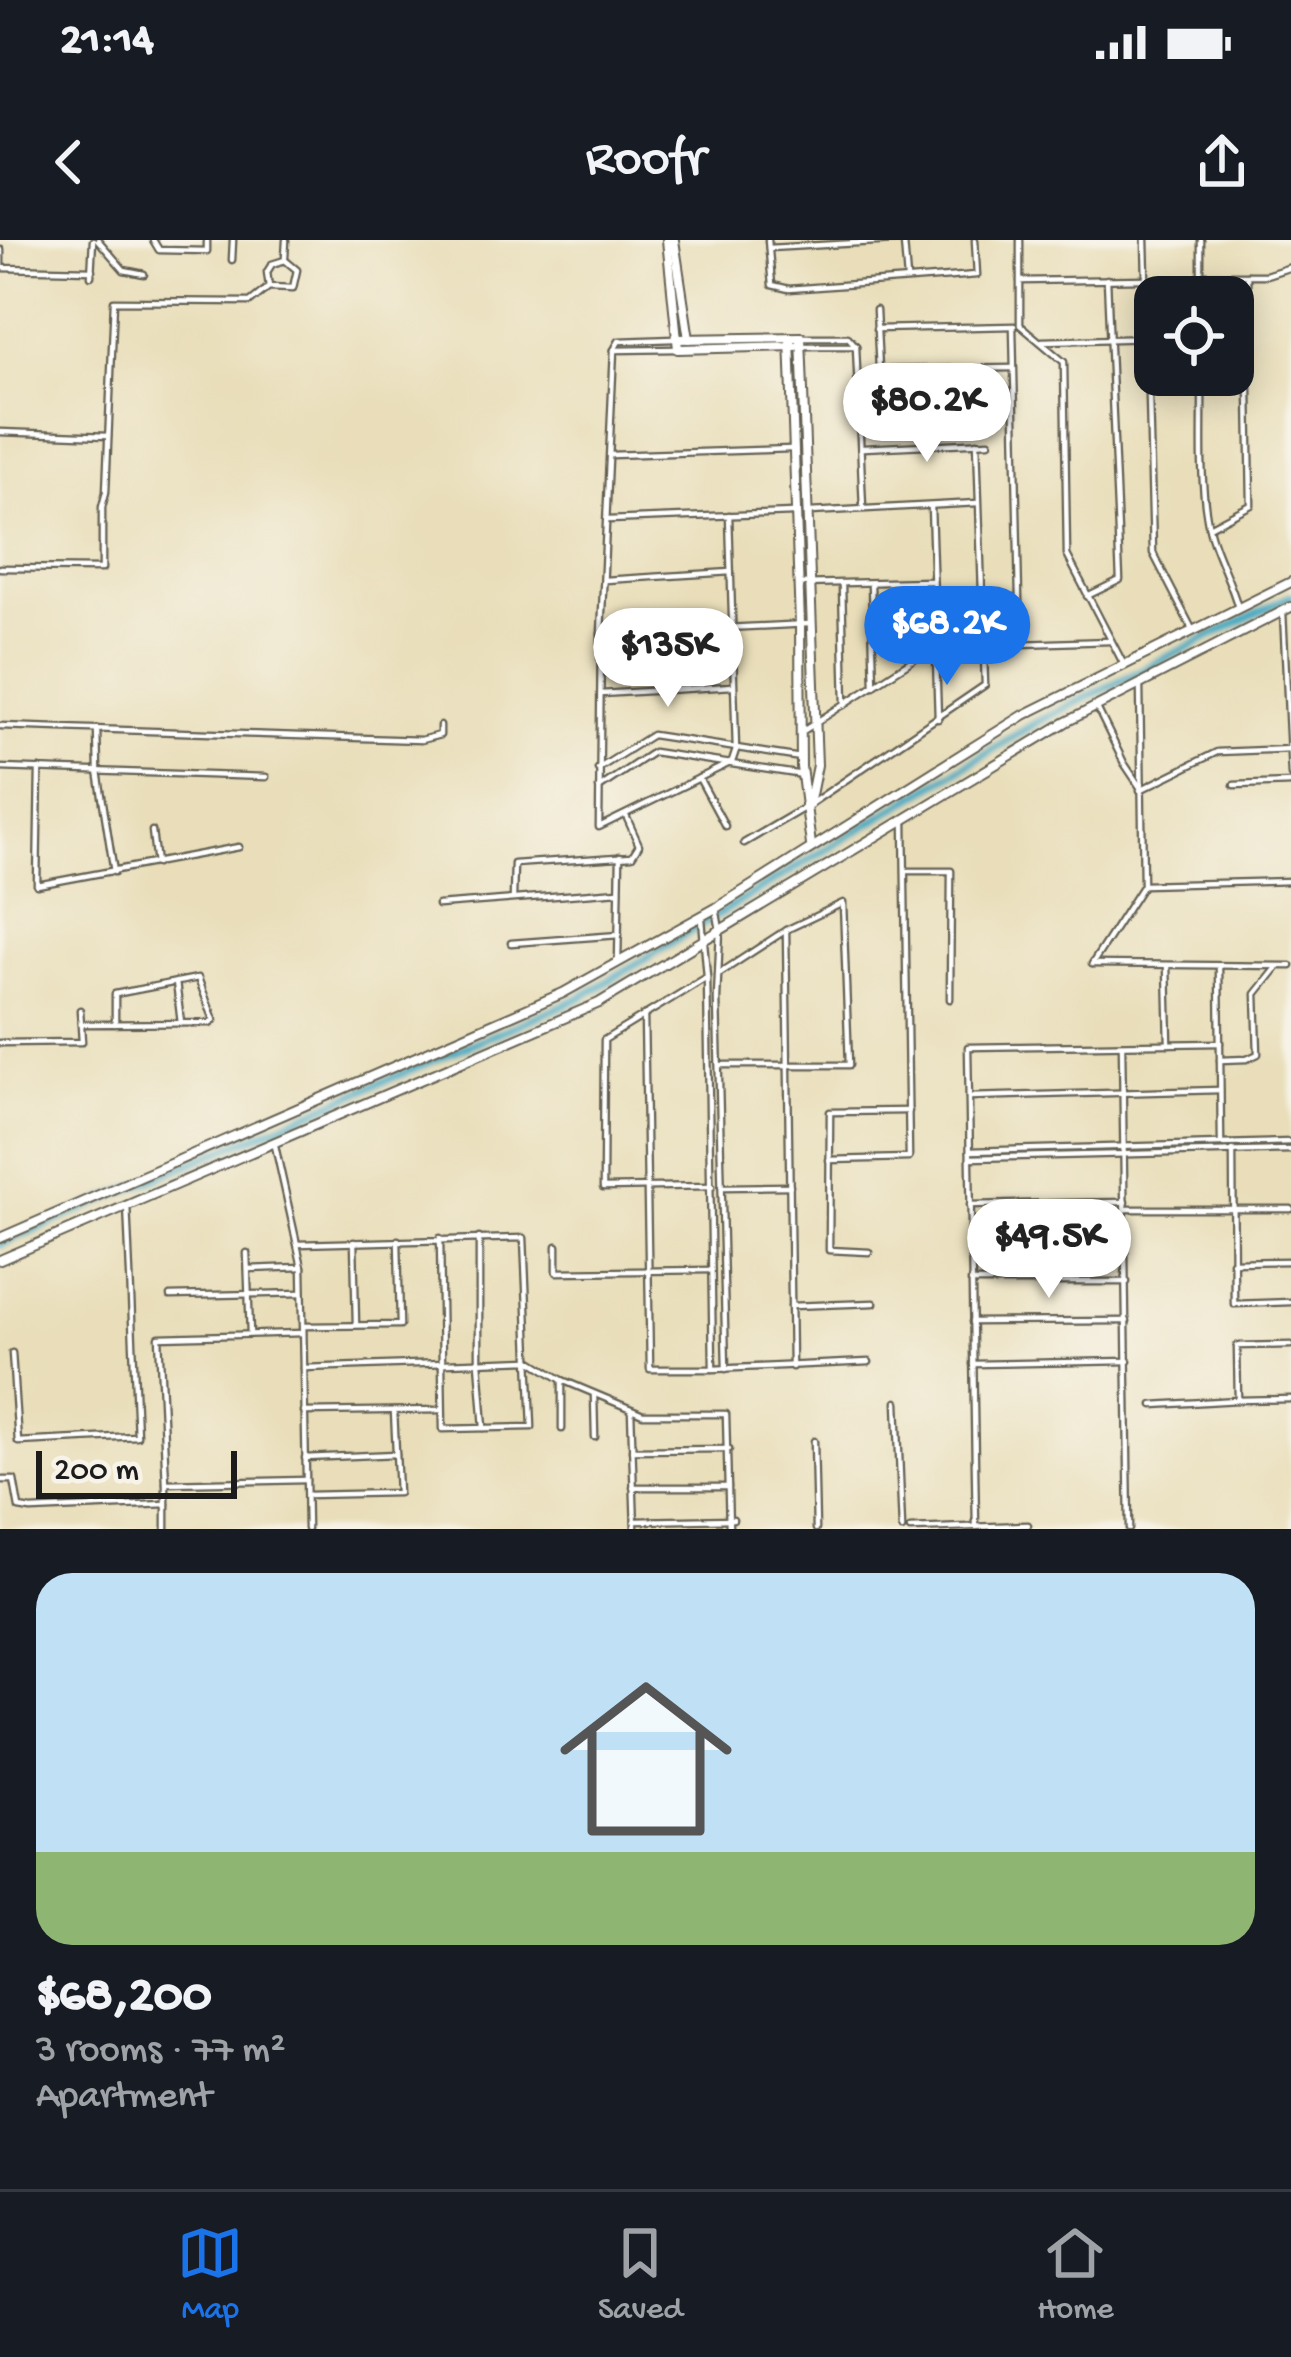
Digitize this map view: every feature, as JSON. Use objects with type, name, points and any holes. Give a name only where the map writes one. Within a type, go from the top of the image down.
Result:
[{"type":"street","points":[[2,250],[1,268],[92,273],[96,240]]},
{"type":"street","points":[[96,240],[124,270],[144,274]]},
{"type":"street","points":[[153,240],[159,250],[207,251],[207,240]]},
{"type":"street","points":[[232,260],[233,240]]},
{"type":"street","points":[[285,260],[286,240]]},
{"type":"street","points":[[670,240],[683,344]]},
{"type":"street","points":[[907,279],[906,240],[769,244],[772,285],[789,289],[977,275],[974,240]]},
{"type":"street","points":[[1021,240],[1013,368],[1021,644],[1110,640]]},
{"type":"street","points":[[1145,240],[1145,276]]},
{"type":"street","points":[[1201,240],[1201,275],[1266,275],[1291,267]]},
{"type":"street","points":[[285,260],[297,270],[295,285]]},
{"type":"street","points":[[269,287],[267,272],[272,264],[285,260]]},
{"type":"street","points":[[1209,527],[1252,505],[1247,275]]},
{"type":"street","points":[[1087,596],[1120,580],[1107,279]]},
{"type":"street","points":[[1021,281],[1134,279]]},
{"type":"street","points":[[269,287],[280,290],[295,285]]},
{"type":"street","points":[[295,285],[303,293]]},
{"type":"street","points":[[0,568],[102,569],[114,301],[250,302],[269,287]]},
{"type":"street","points":[[876,310],[881,408],[980,406]]},
{"type":"street","points":[[876,329],[1017,326],[1042,340],[1064,362],[1067,555],[1123,663]]},
{"type":"street","points":[[729,515],[736,750],[732,762],[599,826],[614,350],[848,337],[856,346],[863,508]]},
{"type":"street","points":[[1042,340],[1134,338]]},
{"type":"street","points":[[795,341],[808,729],[817,765],[809,806]]},
{"type":"street","points":[[878,370],[1013,368]]},
{"type":"street","points":[[1153,396],[1154,553],[1192,629]]},
{"type":"street","points":[[1203,396],[1211,541],[1229,574],[1238,608]]},
{"type":"street","points":[[0,432],[108,436]]},
{"type":"street","points":[[744,843],[809,806],[985,685],[977,442]]},
{"type":"street","points":[[863,448],[989,442]]},
{"type":"street","points":[[611,455],[799,449]]},
{"type":"street","points":[[608,520],[978,503]]},
{"type":"street","points":[[931,506],[938,718]]},
{"type":"street","points":[[605,580],[731,572]]},
{"type":"street","points":[[803,584],[934,581]]},
{"type":"street","points":[[0,1238],[532,1007],[717,911],[811,845],[1024,715],[1291,582]]},
{"type":"street","points":[[871,583],[874,686]]},
{"type":"street","points":[[842,584],[845,705]]},
{"type":"street","points":[[0,1260],[561,1021],[649,975],[719,927],[1066,722],[1287,609],[1291,779],[1234,785]]},
{"type":"street","points":[[602,634],[805,624]]},
{"type":"street","points":[[811,845],[801,758],[808,729],[934,645]]},
{"type":"street","points":[[601,694],[734,686]]},
{"type":"street","points":[[1140,686],[1143,884],[1092,964],[1291,966]]},
{"type":"street","points":[[1097,708],[1140,788]]},
{"type":"street","points":[[0,726],[421,740],[440,735],[440,726]]},
{"type":"street","points":[[97,729],[98,771],[114,872]]},
{"type":"street","points":[[598,769],[652,735],[801,758]]},
{"type":"street","points":[[1140,788],[1217,752],[1291,749]]},
{"type":"street","points":[[598,788],[653,752],[803,775]]},
{"type":"street","points":[[0,768],[266,777]]},
{"type":"street","points":[[39,769],[37,885],[238,847]]},
{"type":"street","points":[[699,778],[725,826]]},
{"type":"street","points":[[513,898],[514,864],[632,856],[639,845],[626,815]]},
{"type":"street","points":[[830,1160],[909,1158],[904,821]]},
{"type":"street","points":[[152,831],[156,864]]},
{"type":"street","points":[[618,963],[620,856]]},
{"type":"street","points":[[906,871],[951,871],[950,999]]},
{"type":"street","points":[[1143,884],[1291,881]]},
{"type":"street","points":[[438,905],[619,891]]},
{"type":"street","points":[[720,973],[786,930],[843,904],[849,1065],[720,1065]]},
{"type":"street","points":[[717,911],[726,1369]]},
{"type":"street","points":[[702,918],[712,1186],[712,1369]]},
{"type":"street","points":[[786,930],[792,1367]]},
{"type":"street","points":[[511,943],[619,935]]},
{"type":"street","points":[[1167,966],[1169,1044]]},
{"type":"street","points":[[1220,1060],[1258,1054],[1256,994],[1278,966]]},
{"type":"street","points":[[1219,968],[1221,1143]]},
{"type":"street","points":[[707,977],[604,1040],[603,1188],[712,1186]]},
{"type":"street","points":[[81,1024],[116,1024],[181,1023],[214,1020],[200,980],[115,994],[116,1024]]},
{"type":"street","points":[[176,982],[181,1023]]},
{"type":"street","points":[[0,1043],[82,1042],[80,1010]]},
{"type":"street","points":[[644,1015],[650,1369],[868,1362]]},
{"type":"street","points":[[976,1527],[968,1047],[1220,1043]]},
{"type":"street","points":[[1122,1045],[1129,1529]]},
{"type":"street","points":[[969,1097],[1220,1090]]},
{"type":"street","points":[[868,1252],[829,1250],[830,1112],[909,1111]]},
{"type":"street","points":[[274,1141],[302,1267],[307,1529]]},
{"type":"street","points":[[970,1155],[1221,1143],[1291,1146]]},
{"type":"street","points":[[1126,1149],[1291,1146]]},
{"type":"street","points":[[1233,1150],[1234,1304],[1291,1302]]},
{"type":"street","points":[[724,1187],[790,1186]]},
{"type":"street","points":[[12,1353],[18,1442],[137,1436],[127,1204]]},
{"type":"street","points":[[970,1205],[1291,1209]]},
{"type":"street","points":[[298,1244],[440,1238],[524,1238],[532,1427],[443,1430],[440,1238]]},
{"type":"street","points":[[479,1238],[484,1429]]},
{"type":"street","points":[[166,1529],[158,1337],[400,1324],[398,1240]]},
{"type":"street","points":[[970,1244],[1125,1240]]},
{"type":"street","points":[[355,1242],[356,1325]]},
{"type":"street","points":[[557,1246],[557,1272],[711,1270]]},
{"type":"street","points":[[248,1252],[250,1334]]},
{"type":"street","points":[[1232,1262],[1291,1261]]},
{"type":"street","points":[[248,1268],[302,1267]]},
{"type":"street","points":[[971,1282],[1126,1282]]},
{"type":"street","points":[[170,1296],[302,1293]]},
{"type":"street","points":[[791,1306],[874,1303]]},
{"type":"street","points":[[972,1322],[1126,1321]]},
{"type":"street","points":[[1238,1400],[1237,1346],[1291,1345]]},
{"type":"street","points":[[304,1368],[530,1360],[562,1380],[644,1414],[727,1414],[729,1529]]},
{"type":"street","points":[[974,1364],[1128,1361]]},
{"type":"street","points":[[562,1380],[562,1429]]},
{"type":"street","points":[[594,1395],[595,1437]]},
{"type":"street","points":[[1153,1405],[1291,1399]]},
{"type":"street","points":[[898,1402],[906,1529],[1028,1525]]},
{"type":"street","points":[[304,1412],[442,1410]]},
{"type":"street","points":[[631,1410],[635,1525],[731,1519]]},
{"type":"street","points":[[306,1495],[398,1493],[394,1411]]},
{"type":"street","points":[[814,1441],[816,1529]]},
{"type":"street","points":[[632,1450],[729,1449]]},
{"type":"street","points":[[305,1458],[396,1454]]},
{"type":"street","points":[[0,1480],[14,1480],[19,1508],[31,1510],[166,1504]]},
{"type":"street","points":[[166,1483],[306,1480]]},
{"type":"street","points":[[633,1487],[728,1486]]},
{"type":"waterway","points":[[0,1244],[580,998],[1041,720],[1291,596]]}]
